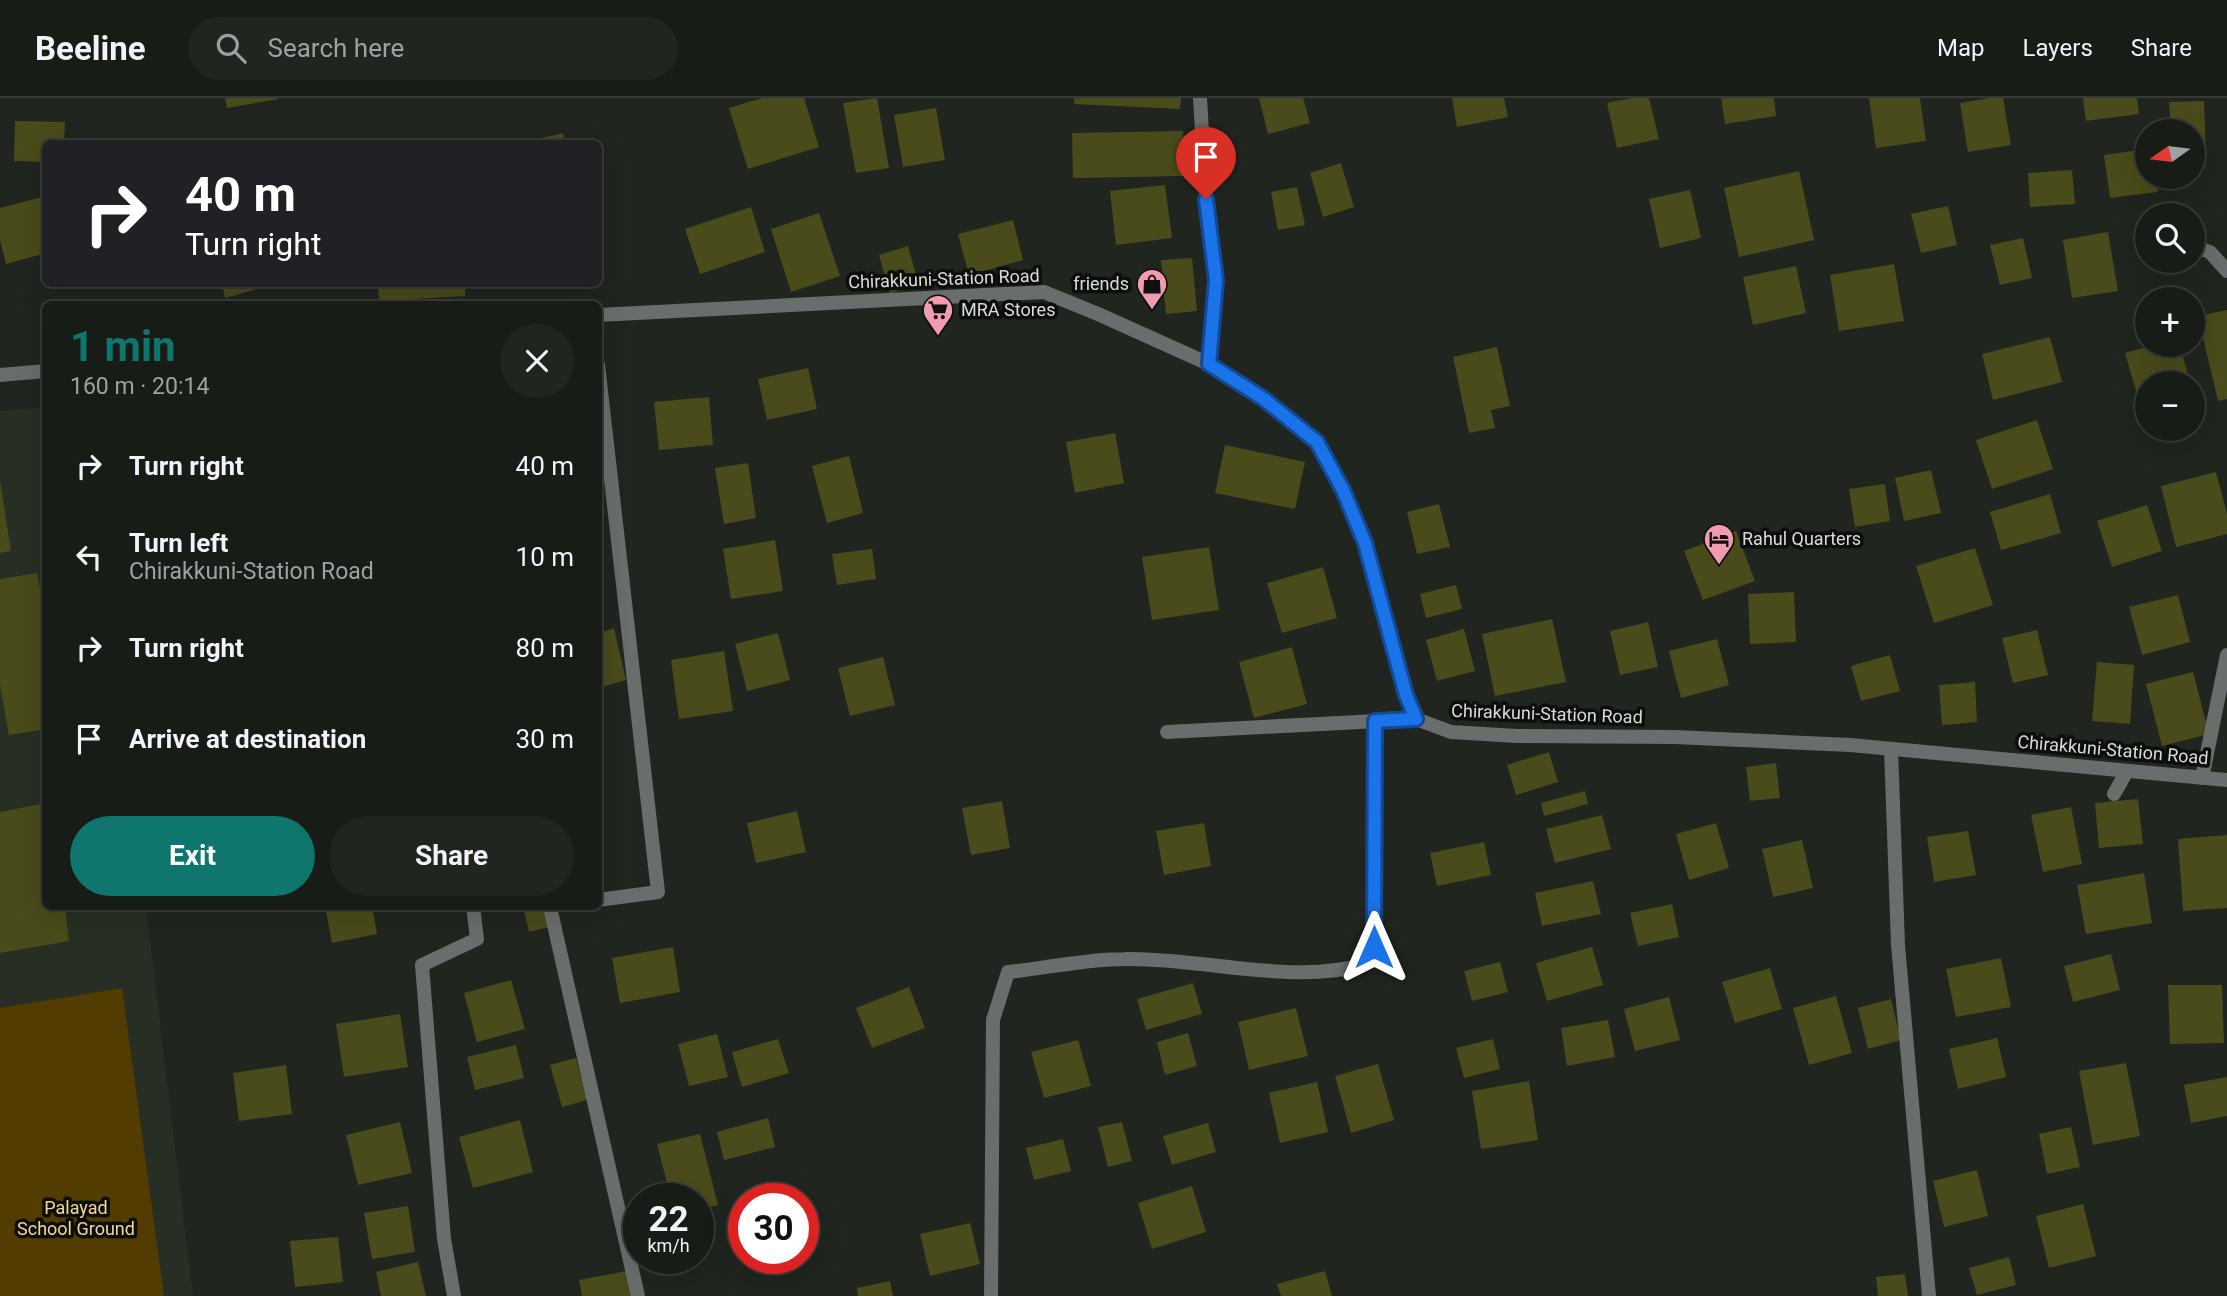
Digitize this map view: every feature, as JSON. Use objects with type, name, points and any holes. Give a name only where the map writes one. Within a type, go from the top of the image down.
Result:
[{"type":"street","points":[[1200,98],[1206,199],[1216,280],[1209,364]]},
{"type":"street","points":[[2205,250],[2210,252],[2227,271]]},
{"type":"street","name":"Chirakkuni-Station Road","points":[[602,315],[1044,292],[1209,364],[1264,399],[1317,442],[1343,490],[1365,543],[1406,695],[1416,719],[1451,732],[1517,736],[1675,737],[1891,748],[2227,780]]},
{"type":"street","points":[[0,375],[42,371]]},
{"type":"street","points":[[602,400],[658,892],[602,899]]},
{"type":"street","points":[[2202,778],[2227,654]]},
{"type":"street","points":[[1167,732],[1416,719]]},
{"type":"street","points":[[990,1296],[993,1020],[1008,972],[1125,958],[1295,971],[1343,971],[1365,964],[1374,947],[1375,721]]},
{"type":"street","points":[[1891,748],[1898,945],[1929,1296]]},
{"type":"street","points":[[2114,794],[2127,771]]},
{"type":"street","points":[[454,1296],[444,1239],[422,965],[477,939],[473,910]]},
{"type":"street","points":[[551,910],[638,1296]]},
{"type":"shaded area","points":[[42,407],[42,910],[146,910],[193,1296],[0,1296],[0,411]]},
{"type":"green space","name":"Palayad School Ground","points":[[122,988],[164,1296],[0,1296],[0,1008]]},
{"type":"building","points":[[225,98],[277,98],[278,99],[227,108]]},
{"type":"building","points":[[762,98],[804,98],[819,147],[748,169],[729,108]]},
{"type":"building","points":[[877,98],[889,168],[856,173],[843,103]]},
{"type":"building","points":[[1074,98],[1181,98],[1180,109],[1074,104]]},
{"type":"building","points":[[1259,98],[1303,98],[1310,123],[1268,134]]},
{"type":"building","points":[[1452,98],[1504,98],[1508,117],[1457,127]]},
{"type":"building","points":[[1649,98],[1659,139],[1617,148],[1607,103]]},
{"type":"building","points":[[1721,98],[1774,98],[1776,116],[1725,124]]},
{"type":"building","points":[[1869,98],[1920,98],[1926,141],[1876,148]]},
{"type":"building","points":[[2003,98],[2011,145],[1968,152],[1960,103]]},
{"type":"building","points":[[2083,98],[2137,98],[2139,114],[2086,121]]},
{"type":"building","points":[[2204,101],[2205,119],[2170,119],[2169,102]]},
{"type":"building","points":[[936,108],[945,160],[903,167],[894,115]]},
{"type":"building","points":[[15,121],[65,122],[64,140],[42,140],[42,162],[14,161]]},
{"type":"building","points":[[1183,131],[1185,176],[1073,178],[1072,133]]},
{"type":"building","points":[[563,133],[564,140],[533,140]]},
{"type":"building","points":[[2135,151],[2135,189],[2158,189],[2158,192],[2110,198],[2104,155]]},
{"type":"building","points":[[1341,163],[1354,207],[1323,217],[1310,173]]},
{"type":"building","points":[[2072,170],[2075,204],[2030,207],[2028,173]]},
{"type":"building","points":[[1799,171],[1814,240],[1739,257],[1724,188]]},
{"type":"building","points":[[1165,185],[1172,238],[1116,245],[1110,191]]},
{"type":"building","points":[[1297,187],[1305,225],[1278,230],[1271,192]]},
{"type":"building","points":[[1690,190],[1701,238],[1660,248],[1649,199]]},
{"type":"building","points":[[42,197],[42,254],[6,264],[0,240],[0,208]]},
{"type":"building","points":[[1948,206],[1957,245],[1921,253],[1911,214]]},
{"type":"building","points":[[751,207],[765,252],[700,274],[685,229]]},
{"type":"building","points":[[819,213],[840,276],[791,292],[771,229]]},
{"type":"building","points":[[1013,220],[1023,260],[969,275],[958,234]]},
{"type":"building","points":[[2108,232],[2118,291],[2072,298],[2063,240]]},
{"type":"building","points":[[2023,238],[2032,278],[2000,285],[1990,245]]},
{"type":"building","points":[[908,246],[919,285],[890,293],[879,255]]},
{"type":"building","points":[[1192,258],[1197,311],[1166,314],[1161,260]]},
{"type":"building","points":[[1894,264],[1904,321],[1839,331],[1830,275]]},
{"type":"building","points":[[1796,266],[1806,313],[1753,325],[1743,277]]},
{"type":"building","points":[[223,287],[264,287],[225,298]]},
{"type":"building","points":[[378,287],[465,287],[465,296],[379,301]]},
{"type":"building","points":[[2227,310],[2227,399],[2218,401],[2205,346],[2205,315]]},
{"type":"building","points":[[2050,337],[2062,382],[1993,400],[1982,354]]},
{"type":"building","points":[[1497,347],[1510,406],[1491,410],[1495,428],[1469,433],[1453,357]]},
{"type":"building","points":[[2135,350],[2135,357],[2183,357],[2187,371],[2135,371],[2135,388],[2125,353]]},
{"type":"building","points":[[808,368],[817,409],[767,420],[758,379]]},
{"type":"building","points":[[709,397],[713,445],[659,450],[654,402]]},
{"type":"building","points":[[2037,420],[2053,469],[1992,489],[1976,440]]},
{"type":"building","points":[[1115,433],[1124,483],[1075,493],[1066,442]]},
{"type":"building","points":[[1225,445],[1305,462],[1295,509],[1215,493]]},
{"type":"building","points":[[849,456],[863,513],[827,523],[812,466]]},
{"type":"building","points":[[748,463],[756,518],[724,524],[715,468]]},
{"type":"building","points":[[1931,470],[1941,513],[1904,521],[1895,478]]},
{"type":"building","points":[[2216,472],[2227,514],[2227,534],[2176,547],[2161,486]]},
{"type":"building","points":[[0,480],[11,551],[0,553]]},
{"type":"building","points":[[1885,484],[1890,521],[1855,527],[1849,489]]},
{"type":"building","points":[[2050,494],[2061,533],[2001,550],[1990,512]]},
{"type":"building","points":[[1439,504],[1450,547],[1417,554],[1407,512]]},
{"type":"building","points":[[2147,505],[2162,551],[2112,567],[2097,521]]},
{"type":"building","name":"Rahul Quarters","points":[[1736,531],[1755,581],[1703,600],[1684,551]]},
{"type":"building","points":[[775,540],[783,591],[731,599],[723,549]]},
{"type":"building","points":[[1209,547],[1219,610],[1152,620],[1142,557]]},
{"type":"building","points":[[1975,548],[1993,605],[1934,623],[1916,566]]},
{"type":"building","points":[[872,549],[876,579],[837,585],[832,554]]},
{"type":"building","points":[[1323,567],[1337,618],[1282,633],[1267,583]]},
{"type":"building","points":[[37,573],[42,601],[42,730],[9,735],[0,685],[0,579]]},
{"type":"building","points":[[1456,585],[1462,609],[1426,618],[1420,594]]},
{"type":"building","points":[[1794,592],[1796,642],[1750,644],[1748,594]]},
{"type":"building","points":[[2178,595],[2190,642],[2142,655],[2129,607]]},
{"type":"building","points":[[1552,619],[1566,682],[1495,696],[1482,634]]},
{"type":"building","points":[[1648,622],[1658,667],[1620,675],[1610,631]]},
{"type":"building","points":[[614,628],[626,680],[602,687],[602,632]]},
{"type":"building","points":[[1464,629],[1475,671],[1437,681],[1426,640]]},
{"type":"building","points":[[2037,630],[2048,675],[2013,683],[2002,638]]},
{"type":"building","points":[[778,633],[790,680],[747,691],[735,644]]},
{"type":"building","points":[[1717,639],[1729,685],[1681,698],[1669,651]]},
{"type":"building","points":[[1292,647],[1307,704],[1254,718],[1239,662]]},
{"type":"building","points":[[724,651],[733,711],[679,719],[671,660]]},
{"type":"building","points":[[1890,655],[1900,691],[1861,701],[1851,666]]},
{"type":"building","points":[[883,657],[895,705],[850,716],[838,668]]},
{"type":"building","points":[[2097,662],[2134,665],[2130,724],[2092,721]]},
{"type":"building","points":[[2193,672],[2209,734],[2162,746],[2146,684]]},
{"type":"building","points":[[1975,682],[1977,722],[1942,725],[1939,685]]},
{"type":"building","points":[[1549,752],[1558,782],[1516,795],[1507,765]]},
{"type":"building","points":[[1776,763],[1780,798],[1750,801],[1746,767]]},
{"type":"building","points":[[1585,791],[1588,804],[1544,816],[1541,803]]},
{"type":"building","points":[[2138,799],[2143,844],[2099,848],[2095,803]]},
{"type":"building","points":[[1002,801],[1010,848],[971,855],[962,808]]},
{"type":"building","points":[[42,804],[42,910],[65,910],[69,941],[0,953],[0,812]]},
{"type":"building","points":[[2071,807],[2082,864],[2043,872],[2031,815]]},
{"type":"building","points":[[797,811],[806,852],[756,863],[747,823]]},
{"type":"building","points":[[1602,815],[1611,849],[1555,863],[1546,829]]},
{"type":"building","points":[[1204,823],[1211,866],[1164,875],[1156,831]]},
{"type":"building","points":[[1716,823],[1729,868],[1689,880],[1676,834]]},
{"type":"building","points":[[1968,831],[1976,875],[1934,882],[1927,837]]},
{"type":"building","points":[[2227,835],[2227,908],[2183,911],[2178,839]]},
{"type":"building","points":[[1802,840],[1813,888],[1773,897],[1762,849]]},
{"type":"building","points":[[1484,842],[1491,875],[1437,886],[1430,853]]},
{"type":"building","points":[[2144,873],[2152,923],[2086,934],[2077,885]]},
{"type":"building","points":[[1593,881],[1601,914],[1542,926],[1535,893]]},
{"type":"building","points":[[1672,904],[1679,937],[1638,946],[1630,913]]},
{"type":"building","points":[[326,910],[373,910],[377,934],[332,943]]},
{"type":"building","points":[[524,910],[545,910],[549,927],[529,932]]},
{"type":"building","points":[[673,947],[680,992],[620,1003],[612,958]]},
{"type":"building","points":[[1592,947],[1603,985],[1547,1001],[1536,963]]},
{"type":"building","points":[[2111,954],[2120,990],[2073,1002],[2064,966]]},
{"type":"building","points":[[2001,958],[2011,1007],[1956,1017],[1946,969]]},
{"type":"building","points":[[1500,962],[1508,992],[1472,1001],[1464,971]]},
{"type":"building","points":[[1770,968],[1782,1009],[1735,1023],[1722,982]]},
{"type":"building","points":[[511,980],[525,1029],[477,1042],[464,993]]},
{"type":"building","points":[[1193,983],[1202,1014],[1146,1030],[1137,999]]},
{"type":"building","points":[[2168,985],[2222,985],[2224,1043],[2170,1044]]},
{"type":"building","points":[[909,987],[925,1028],[872,1048],[856,1008]]},
{"type":"building","points":[[1836,996],[1852,1053],[1809,1065],[1793,1008]]},
{"type":"building","points":[[1669,997],[1680,1040],[1635,1051],[1624,1009]]},
{"type":"building","points":[[1891,999],[1901,1040],[1868,1049],[1858,1008]]},
{"type":"building","points":[[1296,1008],[1308,1056],[1249,1070],[1238,1022]]},
{"type":"building","points":[[400,1014],[408,1067],[344,1077],[336,1024]]},
{"type":"building","points":[[1608,1020],[1615,1057],[1567,1066],[1561,1028]]},
{"type":"building","points":[[1188,1033],[1197,1066],[1165,1075],[1157,1042]]},
{"type":"building","points":[[717,1034],[728,1077],[689,1086],[678,1044]]},
{"type":"building","points":[[1997,1038],[2006,1077],[1958,1089],[1949,1049]]},
{"type":"building","points":[[778,1039],[789,1073],[742,1087],[732,1052]]},
{"type":"building","points":[[1493,1039],[1500,1069],[1464,1078],[1456,1048]]},
{"type":"building","points":[[1078,1040],[1091,1086],[1044,1098],[1031,1052]]},
{"type":"building","points":[[516,1045],[524,1078],[475,1090],[467,1057]]},
{"type":"building","points":[[576,1058],[587,1100],[562,1107],[550,1065]]},
{"type":"building","points":[[2126,1063],[2140,1136],[2093,1145],[2079,1071]]},
{"type":"building","points":[[1378,1064],[1394,1120],[1351,1133],[1335,1076]]},
{"type":"building","points":[[286,1065],[292,1114],[239,1121],[233,1073]]},
{"type":"building","points":[[2227,1077],[2227,1116],[2191,1123],[2184,1085]]},
{"type":"building","points":[[1529,1081],[1538,1140],[1481,1149],[1472,1091]]},
{"type":"building","points":[[1317,1082],[1328,1132],[1280,1143],[1269,1093]]},
{"type":"building","points":[[768,1118],[775,1147],[724,1160],[717,1132]]},
{"type":"building","points":[[520,1120],[533,1172],[473,1188],[459,1137]]},
{"type":"building","points":[[400,1122],[412,1173],[358,1185],[346,1135]]},
{"type":"building","points":[[1122,1122],[1132,1161],[1108,1167],[1098,1127]]},
{"type":"building","points":[[1208,1123],[1216,1152],[1172,1165],[1163,1136]]},
{"type":"building","points":[[2071,1127],[2080,1167],[2047,1174],[2039,1134]]},
{"type":"building","points":[[700,1134],[712,1183],[667,1183],[657,1144]]},
{"type":"building","points":[[1063,1139],[1071,1171],[1034,1180],[1026,1148]]},
{"type":"building","points":[[1977,1170],[1988,1216],[1944,1227],[1933,1181]]},
{"type":"building","points":[[1192,1186],[1206,1232],[1152,1249],[1138,1203]]},
{"type":"building","points":[[714,1189],[718,1205],[714,1206]]},
{"type":"building","points":[[2083,1204],[2096,1256],[2049,1268],[2036,1216]]},
{"type":"building","points":[[408,1206],[415,1252],[372,1259],[364,1213]]},
{"type":"building","points":[[970,1223],[980,1264],[930,1276],[920,1234]]},
{"type":"building","points":[[338,1237],[343,1282],[295,1287],[290,1241]]},
{"type":"building","points":[[2009,1257],[2016,1285],[1977,1295],[1969,1268]]},
{"type":"building","points":[[418,1262],[426,1296],[381,1296],[376,1272]]},
{"type":"building","points":[[1325,1271],[1332,1296],[1281,1296],[1277,1284]]},
{"type":"building","points":[[623,1272],[627,1274],[631,1296],[582,1296],[579,1280]]},
{"type":"building","points":[[1905,1274],[1908,1296],[1878,1296],[1876,1277]]},
{"type":"building","points":[[890,1281],[893,1296],[858,1296],[857,1288]]},
{"type":"place","name":"friends","points":[[1152,311]]},
{"type":"place","name":"MRA Stores","points":[[938,337]]},
{"type":"place","name":"Rahul Quarters","points":[[1719,566]]},
{"type":"route","points":[[1206,199],[1216,280],[1209,364],[1264,399],[1317,442],[1343,490],[1365,543],[1406,695],[1416,719],[1375,721],[1374,947]]}]
